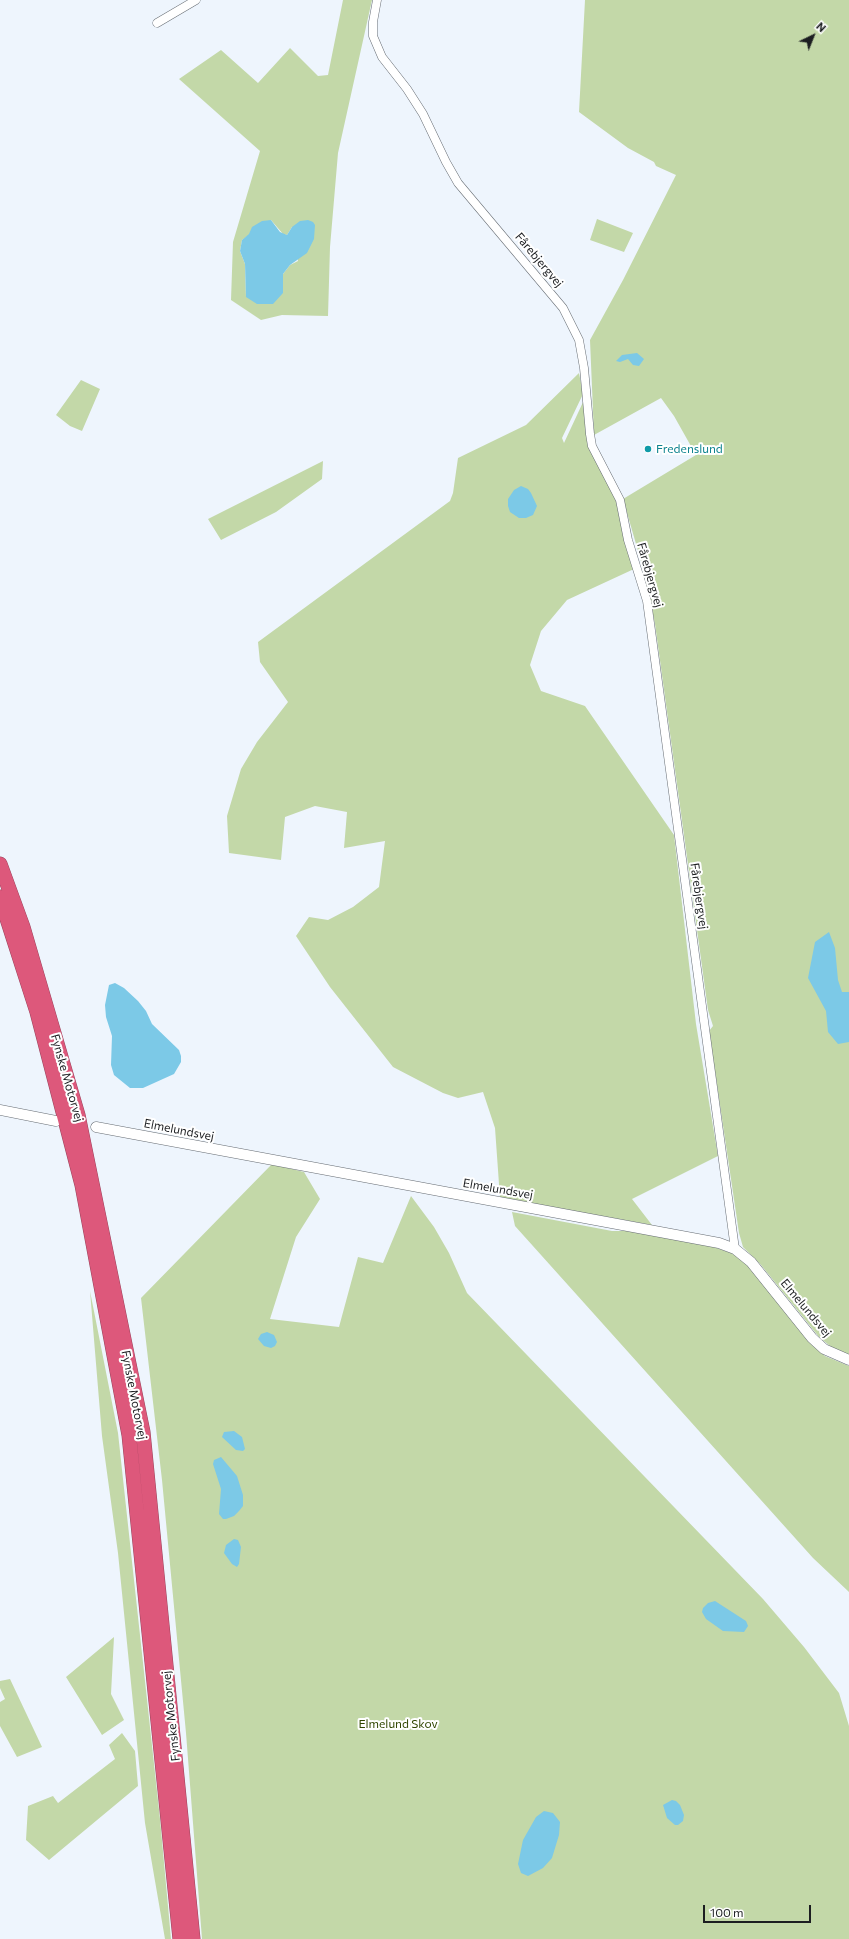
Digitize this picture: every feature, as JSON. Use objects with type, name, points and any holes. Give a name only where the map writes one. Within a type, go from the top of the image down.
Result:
[{"type":"highway","name":"Fynske Motorvej","points":[[0,864],[23,926],[78,1115],[143,1432],[193,1939]]},
{"type":"highway","name":"Fynske Motorvej","points":[[0,897],[37,1012],[82,1185],[129,1435],[180,1939]]},
{"type":"street","points":[[157,23],[196,0]]},
{"type":"street","name":"Fårebjergvej","points":[[376,0],[373,36],[382,57],[407,89],[423,114],[446,162],[458,183],[563,308],[579,340],[584,368],[592,446],[620,500],[628,540],[647,601],[735,1249]]},
{"type":"street","points":[[0,1110],[56,1121]]},
{"type":"street","name":"Elmelundsvej","points":[[96,1127],[719,1243],[735,1249],[751,1262],[812,1338],[824,1349],[849,1360]]},
{"type":"green space","points":[[343,0],[372,0],[338,153],[330,247],[328,316],[282,315],[261,320],[231,300],[233,242],[260,151],[179,79],[221,50],[258,83],[290,48],[318,76],[328,75]],"holes":[[[271,220],[283,234],[287,235],[292,227],[298,261],[290,265],[283,274],[283,293],[246,297],[245,264],[240,251],[242,240]]]},
{"type":"green space","points":[[585,0],[849,0],[849,1355],[835,1350],[819,1337],[761,1265],[743,1247],[739,1233],[709,1031],[713,1026],[708,1010],[655,624],[643,568],[623,499],[696,455],[674,416],[661,398],[594,435],[590,340],[623,280],[676,175],[656,166],[654,162],[628,148],[579,112]]},
{"type":"green space","points":[[597,219],[633,233],[624,252],[590,240]]},
{"type":"green space","points":[[579,373],[583,394],[562,438],[564,443],[584,400],[587,434],[617,503],[634,569],[567,600],[541,631],[530,665],[541,691],[585,706],[674,835],[696,1024],[718,1156],[632,1199],[652,1225],[500,1198],[495,1128],[483,1092],[458,1098],[443,1093],[393,1067],[330,987],[296,936],[309,917],[328,920],[353,907],[379,887],[385,841],[344,848],[347,812],[315,806],[285,817],[281,860],[229,853],[227,816],[241,769],[257,742],[288,702],[260,662],[258,642],[450,501],[453,493],[458,458],[526,425]]},
{"type":"green space","points":[[81,380],[100,389],[82,431],[70,426],[56,415]]},
{"type":"green space","points":[[323,461],[322,479],[276,512],[221,540],[208,519]]},
{"type":"green space","name":"Elmelund Skov","points":[[272,1164],[304,1172],[320,1199],[296,1237],[270,1319],[339,1327],[358,1257],[383,1263],[411,1196],[434,1227],[449,1253],[467,1293],[763,1599],[804,1647],[839,1693],[849,1726],[849,1939],[202,1939],[186,1733],[162,1480],[141,1298]]},
{"type":"green space","points":[[512,1212],[612,1231],[639,1231],[711,1246],[731,1253],[743,1260],[811,1344],[825,1356],[849,1366],[849,1592],[813,1558],[515,1226]]},
{"type":"green space","points":[[90,1291],[118,1433],[160,1819],[171,1939],[165,1939],[145,1823],[118,1553],[102,1436]]},
{"type":"green space","points":[[114,1637],[111,1694],[124,1720],[102,1735],[66,1677]]},
{"type":"green space","points":[[10,1679],[42,1747],[17,1757],[0,1726],[0,1702],[5,1699],[0,1688],[0,1681]]},
{"type":"green space","points":[[122,1733],[135,1751],[138,1786],[49,1860],[26,1840],[28,1806],[53,1796],[58,1803],[115,1759],[109,1745]]},
{"type":"water","points":[[271,220],[280,232],[287,235],[292,227],[300,221],[308,220],[313,222],[315,225],[314,239],[307,253],[290,265],[283,274],[283,293],[273,304],[257,304],[246,297],[245,264],[240,251],[242,240],[249,234],[252,227],[262,221]]},
{"type":"water","points":[[637,353],[644,359],[639,366],[633,365],[628,359],[620,362],[616,361],[622,355]]},
{"type":"water","points":[[521,486],[528,489],[537,506],[533,515],[526,518],[519,518],[510,512],[508,506],[508,499],[514,490]]},
{"type":"water","points":[[829,932],[835,948],[838,980],[842,992],[849,992],[849,1042],[838,1044],[828,1032],[826,1011],[808,978],[815,942]]},
{"type":"water","points":[[115,983],[124,988],[138,1001],[146,1011],[152,1024],[179,1050],[181,1056],[181,1062],[174,1074],[143,1088],[130,1088],[114,1075],[111,1065],[112,1036],[106,1017],[105,1005],[109,985]]},
{"type":"water","points":[[267,1332],[274,1335],[277,1342],[275,1346],[271,1348],[264,1346],[258,1339],[261,1334]]},
{"type":"water","points":[[234,1431],[242,1437],[245,1449],[243,1451],[236,1450],[222,1437],[224,1432]]},
{"type":"water","points":[[221,1457],[237,1476],[243,1495],[243,1506],[234,1516],[226,1519],[223,1519],[219,1514],[221,1489],[213,1464],[214,1460]]},
{"type":"water","points":[[234,1539],[238,1540],[241,1547],[239,1564],[237,1567],[232,1564],[224,1553],[226,1545]]},
{"type":"water","points":[[715,1601],[746,1621],[748,1626],[744,1632],[723,1631],[706,1619],[702,1612],[703,1608],[708,1603]]},
{"type":"water","points":[[672,1800],[676,1801],[680,1805],[684,1815],[683,1821],[678,1825],[675,1825],[667,1818],[663,1805]]},
{"type":"water","points":[[544,1811],[553,1813],[560,1822],[559,1835],[552,1858],[543,1868],[528,1876],[521,1873],[518,1864],[523,1840],[536,1817]]},
{"type":"place","name":"Fredenslund","points":[[648,449]]}]
